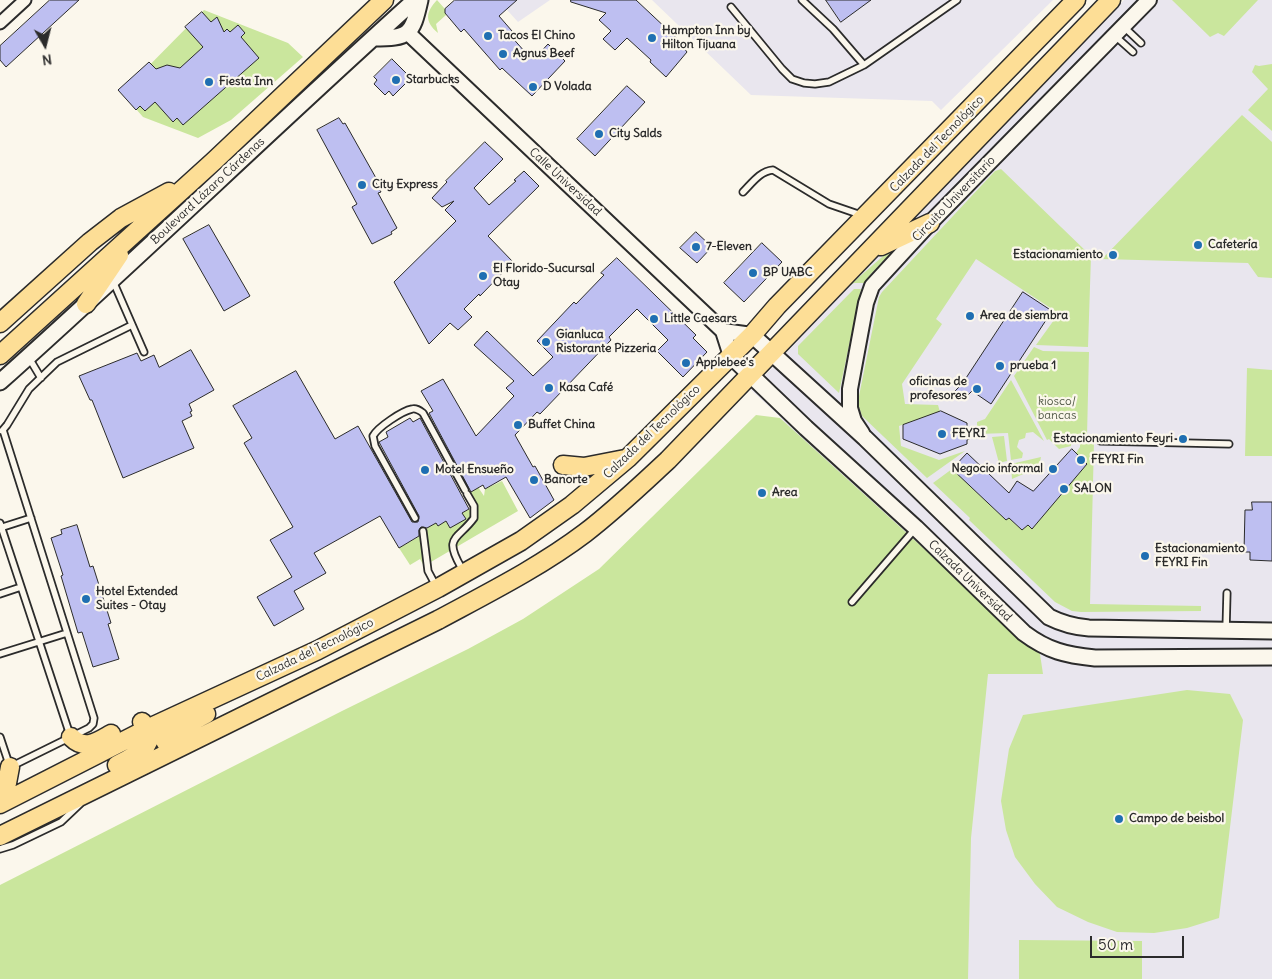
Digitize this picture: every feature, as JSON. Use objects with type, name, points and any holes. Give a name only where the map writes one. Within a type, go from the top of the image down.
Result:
[{"type":"main road","name":"Boulevard Lázaro Cárdenas","points":[[0,382],[415,0]]},
{"type":"main road","points":[[373,38],[393,38],[408,32],[415,22],[420,0]]},
{"type":"main road","name":"Calzada del Tecnológico","points":[[0,804],[147,729],[296,660],[438,588],[521,541],[565,510],[628,458],[752,336],[804,279],[1076,0]]},
{"type":"main road","points":[[0,834],[98,788],[438,620],[505,584],[585,533],[652,476],[1112,2]]},
{"type":"main road","name":"Boulevard Lázaro Cárdenas","points":[[0,355],[187,183],[214,161],[378,4]]},
{"type":"main road","points":[[918,163],[937,183]]},
{"type":"main road","points":[[0,323],[90,242],[121,218],[187,183]]},
{"type":"main road","points":[[872,250],[930,223]]},
{"type":"main road","points":[[86,304],[134,232]]},
{"type":"main road","points":[[776,347],[773,330],[776,322],[804,290],[804,279]]},
{"type":"main road","points":[[752,336],[776,347],[865,438],[1049,617],[1075,627],[1272,631]]},
{"type":"main road","name":"Calzada Universidad","points":[[730,356],[916,528],[1024,633],[1053,651],[1072,656],[1095,658],[1272,657]]},
{"type":"main road","points":[[652,476],[660,454],[667,444],[719,389],[720,385],[717,380],[706,380]]},
{"type":"main road","points":[[563,465],[584,467],[628,458]]},
{"type":"main road","points":[[178,747],[168,746],[164,739],[168,734],[264,682],[296,660]]},
{"type":"main road","points":[[0,834],[32,809],[136,756],[149,740],[147,729],[143,722],[138,722],[94,744],[84,745],[77,743],[71,737]]},
{"type":"main road","points":[[0,791],[7,783],[10,767]]},
{"type":"street","points":[[0,22],[25,0]]},
{"type":"street","name":"Circuito Universitario","points":[[865,438],[854,421],[849,399],[866,303],[872,286],[930,223],[1149,0]]},
{"type":"street","name":"Calle Universidad","points":[[408,32],[723,331]]},
{"type":"street","points":[[730,356],[723,331],[752,336]]},
{"type":"lane","points":[[802,0],[833,30],[864,65]]},
{"type":"lane","points":[[731,7],[792,79],[815,84],[829,82],[864,65],[957,0]]},
{"type":"lane","points":[[1119,31],[1141,43]]},
{"type":"lane","points":[[1119,31],[1133,52]]},
{"type":"lane","points":[[743,192],[761,174],[767,170],[773,170],[829,204],[866,217]]},
{"type":"lane","points":[[113,280],[144,352]]},
{"type":"lane","points":[[0,737],[10,767],[89,728],[93,724],[94,718],[2,432],[29,389],[57,362],[132,325]]},
{"type":"lane","points":[[28,357],[40,378]]},
{"type":"lane","points":[[415,518],[375,446],[373,436],[383,424],[411,409],[418,409],[422,413],[474,506],[474,518],[452,542],[454,554],[461,566],[471,570]]},
{"type":"lane","points":[[1100,441],[1229,444]]},
{"type":"lane","points":[[31,518],[0,526],[71,737]]},
{"type":"lane","points":[[852,602],[916,528]]},
{"type":"lane","points":[[423,530],[428,571],[438,588]]},
{"type":"lane","points":[[0,594],[21,588]]},
{"type":"lane","points":[[1226,631],[1227,592]]},
{"type":"lane","points":[[0,654],[67,633]]},
{"type":"lane","points":[[0,849],[13,845],[61,822],[98,788]]},
{"type":"shaded area","points":[[498,0],[550,0],[518,22]]},
{"type":"shaded area","points":[[652,0],[1053,0],[941,110],[932,101],[751,95]]},
{"type":"shaded area","points":[[1124,0],[1272,0],[1272,979],[961,979],[834,477],[777,414],[751,390]]},
{"type":"green space","points":[[437,0],[445,9],[446,15],[436,24],[438,33],[430,24],[428,16]]},
{"type":"green space","points":[[1172,0],[1258,0],[1224,36],[1218,33],[1210,37]]},
{"type":"green space","points":[[204,10],[288,43],[303,57],[231,120],[198,138],[143,117],[122,93]]},
{"type":"green space","points":[[1272,64],[1272,131],[1248,110],[1268,89],[1252,72],[1255,65]]},
{"type":"green space","points":[[1242,115],[1272,142],[1272,278],[1258,277],[1248,263],[1102,259]]},
{"type":"green space","points":[[1001,169],[1091,256],[1088,347],[1036,345],[1054,320],[1058,320],[1061,315],[976,259],[936,319],[942,324],[902,384],[905,404],[938,405],[940,412],[899,426],[901,446],[939,460],[965,451],[927,478],[862,416],[859,407],[859,396],[879,297],[995,171]]},
{"type":"green space","points":[[898,243],[864,283],[854,283],[849,286]]},
{"type":"green space","points":[[854,289],[861,289],[839,393],[798,354],[798,346]]},
{"type":"green space","name":"kiosco/ bancas","points":[[1034,347],[1043,351],[1089,352],[1087,436],[1072,436],[1071,446],[1059,449],[1049,439],[1047,440],[1014,376]]},
{"type":"green space","points":[[1247,368],[1272,370],[1272,456],[1245,456]]},
{"type":"green space","points":[[1011,380],[1044,441],[1033,432],[1026,433],[1025,438],[1019,440],[1017,447],[1023,453],[1022,458],[1011,460],[1008,433],[977,434],[977,422],[985,419]]},
{"type":"green space","points":[[756,415],[780,418],[1040,654],[1043,674],[988,674],[971,838],[968,979],[0,979],[0,885],[468,649],[523,619],[599,569]]},
{"type":"green space","points":[[1004,436],[1007,461],[999,463],[992,437]]},
{"type":"green space","points":[[1080,442],[1094,442],[1090,604],[1201,606],[1201,611],[1072,611],[1055,602],[933,483],[952,469],[1006,520],[1009,518],[1022,530],[1028,525],[1032,528],[1087,464],[1076,453],[1080,447]]},
{"type":"green space","points":[[1041,457],[1039,467],[1012,479],[1011,464]]},
{"type":"green space","points":[[502,481],[518,511],[424,566],[420,559],[410,565],[399,548],[420,536],[419,533],[436,523],[438,526],[446,521],[450,528],[462,513],[472,508],[465,495],[478,487],[484,496],[485,489]]},
{"type":"green space","points":[[1187,690],[1230,694],[1243,720],[1219,918],[1187,928],[1154,933],[1117,932],[1088,922],[1057,907],[1035,884],[1015,857],[1006,830],[1001,801],[1009,749],[1023,715]]},
{"type":"green space","points":[[1019,940],[1142,941],[1142,979],[1019,979]]},
{"type":"building","points":[[50,0],[79,0],[6,67],[0,60],[0,46]]},
{"type":"building","points":[[455,0],[517,0],[499,16],[512,31],[509,34],[526,53],[528,51],[535,58],[548,44],[565,61],[532,96],[502,68],[500,70],[464,29],[461,32],[445,13],[445,9]]},
{"type":"building","name":"Hampton Inn by Hilton Tijuana","points":[[571,0],[636,0],[685,46],[684,48],[687,52],[666,77],[627,38],[615,50],[603,39],[611,31],[599,20],[606,13],[571,2]]},
{"type":"building","points":[[826,0],[871,0],[841,22]]},
{"type":"building","points":[[202,12],[211,22],[217,17],[224,32],[227,29],[230,32],[238,25],[245,33],[241,37],[259,58],[183,125],[177,118],[173,122],[155,102],[145,111],[140,106],[136,110],[118,90],[149,62],[156,69],[167,65],[180,68],[203,47],[185,27]]},
{"type":"building","points":[[392,59],[411,78],[393,96],[389,91],[385,95],[374,84],[377,80],[374,77]]},
{"type":"building","points":[[627,86],[645,102],[595,156],[577,139]]},
{"type":"building","name":"City Express","points":[[339,118],[343,124],[345,123],[376,178],[374,179],[381,192],[378,193],[397,228],[391,232],[392,234],[372,244],[352,207],[357,204],[317,130]]},
{"type":"building","points":[[485,142],[503,159],[474,188],[489,205],[516,181],[514,180],[524,171],[539,186],[488,236],[513,262],[480,296],[479,294],[464,309],[472,317],[458,330],[450,323],[429,344],[394,282],[456,221],[445,210],[454,201],[442,207],[432,198],[446,181]]},
{"type":"building","points":[[209,225],[250,296],[224,311],[183,239]]},
{"type":"building","name":"7-Eleven","points":[[696,232],[712,247],[697,263],[680,248]]},
{"type":"building","name":"BP UABC","points":[[762,243],[782,262],[744,302],[724,283]]},
{"type":"building","points":[[617,258],[696,335],[693,338],[707,352],[683,377],[657,351],[668,340],[637,309],[609,337],[611,340],[540,414],[537,412],[515,435],[554,500],[530,518],[506,477],[485,489],[483,485],[471,492],[429,413],[433,411],[421,391],[443,379],[476,436],[514,396],[506,388],[514,381],[474,345],[487,331],[533,376],[553,357],[537,341],[574,302],[576,304],[604,275],[601,273]]},
{"type":"building","points":[[1023,292],[1052,311],[991,404],[972,391],[963,400],[955,391],[962,384]]},
{"type":"building","points":[[191,350],[214,390],[189,404],[192,416],[182,421],[194,448],[123,478],[92,400],[90,400],[79,376],[137,353],[141,361],[154,355],[159,367]]},
{"type":"building","points":[[296,371],[335,439],[358,426],[412,522],[418,522],[419,516],[379,442],[388,437],[386,432],[410,418],[413,422],[420,418],[469,509],[462,513],[466,519],[450,528],[446,521],[438,526],[436,523],[427,528],[421,527],[419,536],[399,548],[380,516],[314,553],[326,573],[294,591],[304,609],[274,626],[257,597],[292,577],[270,540],[293,527],[244,443],[252,438],[233,406]]},
{"type":"building","points":[[941,411],[967,423],[967,428],[971,430],[971,438],[967,440],[967,444],[940,454],[903,439],[903,425]]},
{"type":"building","points":[[1072,449],[1087,464],[1032,529],[1028,525],[1022,530],[1009,518],[1006,520],[952,469],[967,453],[1009,493],[1017,481],[1033,491]]},
{"type":"building","points":[[1252,502],[1272,502],[1272,561],[1250,560],[1250,552],[1244,552],[1245,510],[1252,510]]},
{"type":"building","name":"Hotel Extended Suites - Otay","points":[[77,525],[90,567],[93,566],[111,623],[108,624],[119,659],[93,667],[82,632],[78,633],[51,538],[62,534],[61,530]]},
{"type":"place","name":"Tacos El Chino","points":[[488,36]]},
{"type":"place","name":"Hampton Inn by Hilton Tijuana","points":[[652,38]]},
{"type":"place","name":"Agnus Beef","points":[[503,54]]},
{"type":"place","name":"Starbucks","points":[[396,80]]},
{"type":"place","name":"Fiesta Inn","points":[[209,82]]},
{"type":"place","name":"D Volada","points":[[533,87]]},
{"type":"place","name":"City Salds","points":[[599,134]]},
{"type":"place","name":"City Express","points":[[362,185]]},
{"type":"place","name":"Cafetería","points":[[1198,245]]},
{"type":"place","name":"7-Eleven","points":[[696,247]]},
{"type":"place","name":"Estacionamiento","points":[[1113,255]]},
{"type":"place","name":"BP UABC","points":[[753,273]]},
{"type":"place","name":"El Florido-Sucursal Otay","points":[[483,276]]},
{"type":"place","name":"Area de siembra","points":[[970,316]]},
{"type":"place","name":"Little Caesars","points":[[654,319]]},
{"type":"place","name":"Gianluca Ristorante Pizzeria","points":[[546,342]]},
{"type":"place","name":"Applebee's","points":[[686,363]]},
{"type":"place","name":"prueba 1","points":[[1000,366]]},
{"type":"place","name":"Kasa Café","points":[[549,388]]},
{"type":"place","name":"oficinas de profesores","points":[[977,389]]},
{"type":"place","name":"Buffet China","points":[[518,425]]},
{"type":"place","name":"FEYRI","points":[[942,434]]},
{"type":"place","name":"Estacionamiento Feyri","points":[[1183,439]]},
{"type":"place","name":"FEYRI Fin","points":[[1081,460]]},
{"type":"place","name":"Negocio informal","points":[[1053,469]]},
{"type":"place","name":"Motel Ensueño","points":[[425,470]]},
{"type":"place","name":"Banorte","points":[[534,480]]},
{"type":"place","name":"SALON","points":[[1064,489]]},
{"type":"place","name":"Area","points":[[762,493]]},
{"type":"place","name":"Estacionamiento FEYRI Fin","points":[[1145,556]]},
{"type":"place","name":"Hotel Extended Suites - Otay","points":[[86,599]]},
{"type":"place","name":"Campo de beisbol","points":[[1119,819]]}]
